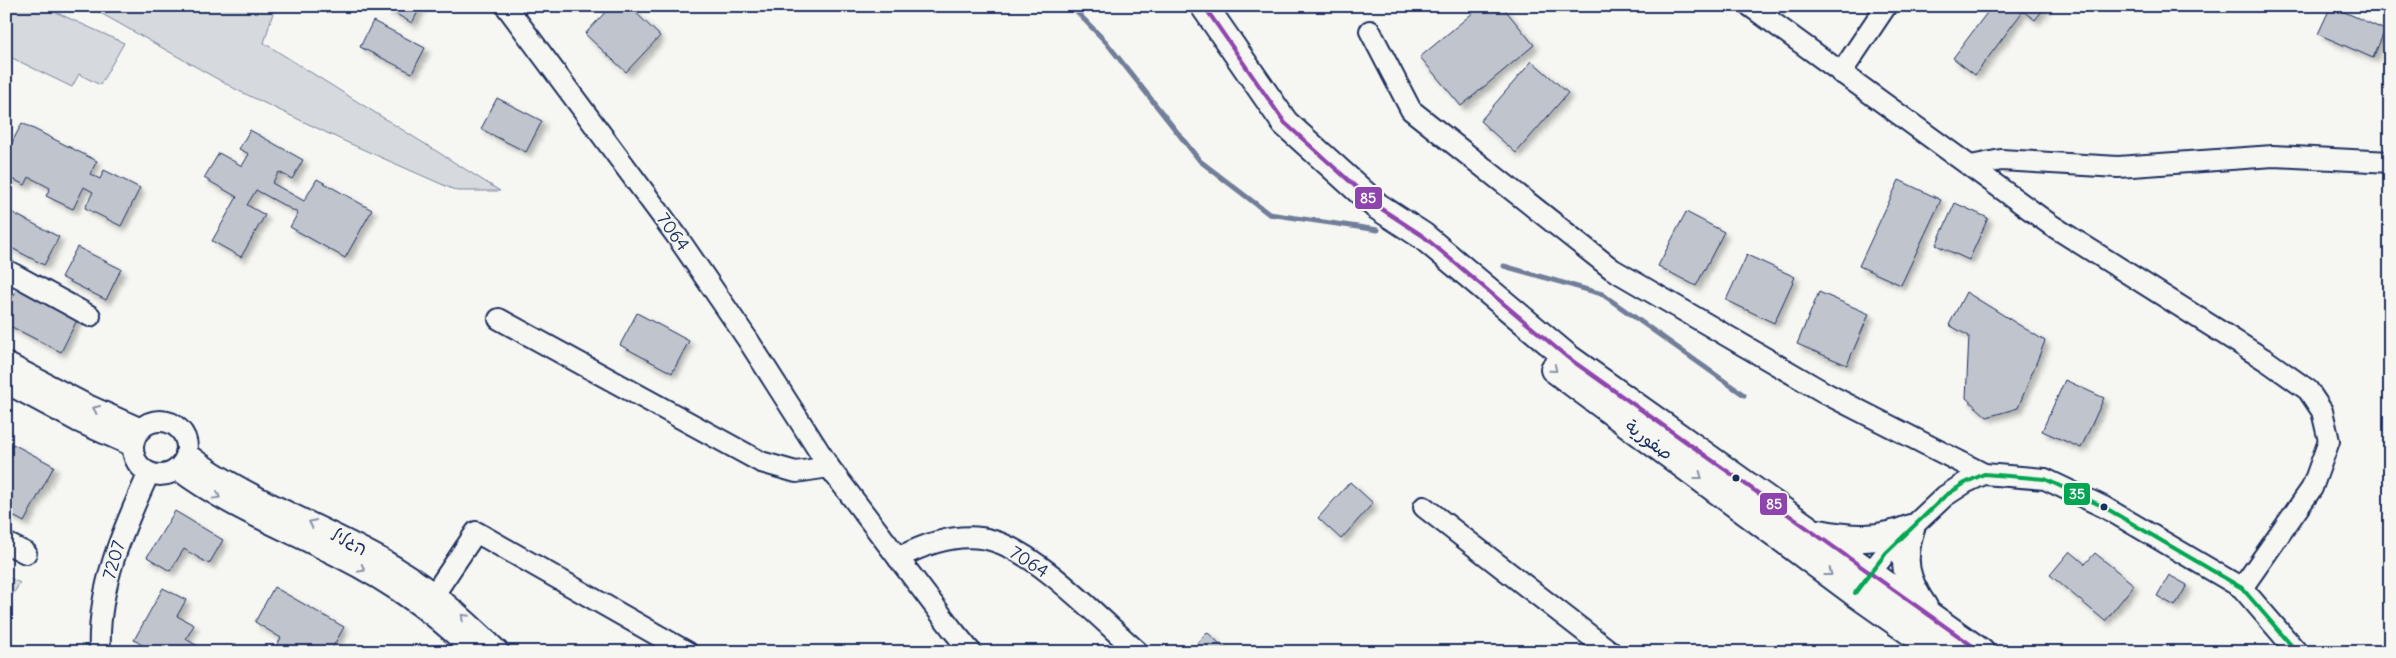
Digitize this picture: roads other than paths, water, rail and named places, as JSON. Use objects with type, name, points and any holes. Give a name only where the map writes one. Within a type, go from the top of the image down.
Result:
[{"type":"main road","name":"صفورية","points":[[1204,6],[1285,123],[1378,206],[1423,236],[1568,357],[1812,532],[1862,582],[1939,652]]},
{"type":"main road","name":"صفورية","points":[[1378,206],[1406,244],[1557,371],[1862,582],[1930,615],[1981,652]]},
{"type":"main road","points":[[1812,532],[1866,539],[1890,536],[1911,528]]},
{"type":"main road","points":[[1911,528],[1906,547],[1907,575],[1916,595],[1930,615]]},
{"type":"street","name":"7064","points":[[506,6],[682,243],[748,340],[829,467],[972,652]]},
{"type":"street","points":[[1750,6],[2051,225],[2308,390],[2322,411],[2329,441],[2312,488],[2242,588]]},
{"type":"street","points":[[1841,73],[1886,6]]},
{"type":"street","points":[[1370,31],[1411,110],[1612,270],[1827,394],[1984,474],[2045,479],[2104,507],[2242,588],[2297,652]]},
{"type":"street","points":[[1971,166],[2001,160],[2118,167],[2272,156],[2390,162]]},
{"type":"street","points":[[6,270],[90,316]]},
{"type":"street","points":[[499,319],[762,462],[796,472],[829,467]]},
{"type":"street","points":[[6,363],[85,404],[137,437]]},
{"type":"street","points":[[6,383],[77,421],[137,437]]},
{"type":"street","points":[[161,421],[171,423],[180,429],[185,438],[182,461],[170,473],[159,475],[149,473],[140,467],[135,458],[137,437],[150,422],[161,421]]},
{"type":"street","name":"הגליל","points":[[182,461],[214,474],[381,559],[435,593],[459,612],[499,652]]},
{"type":"street","name":"הגליל","points":[[182,461],[204,489],[238,508],[315,545],[394,588],[447,625],[473,652]]},
{"type":"street","name":"7207","points":[[100,652],[99,633],[103,598],[122,532],[149,473]]},
{"type":"street","points":[[1862,582],[1911,528],[1945,496],[1984,474]]},
{"type":"street","points":[[1424,507],[1611,652]]},
{"type":"street","points":[[435,593],[476,532],[688,652]]},
{"type":"street","name":"7064","points":[[898,558],[919,547],[941,541],[967,538],[992,540],[1036,563],[1138,652]]},
{"type":"street","points":[[6,544],[26,553]]},
{"type":"waterway","points":[[1071,6],[1106,42],[1200,161],[1269,214],[1378,230]]},
{"type":"waterway","points":[[1504,266],[1602,294],[1744,395]]}]
